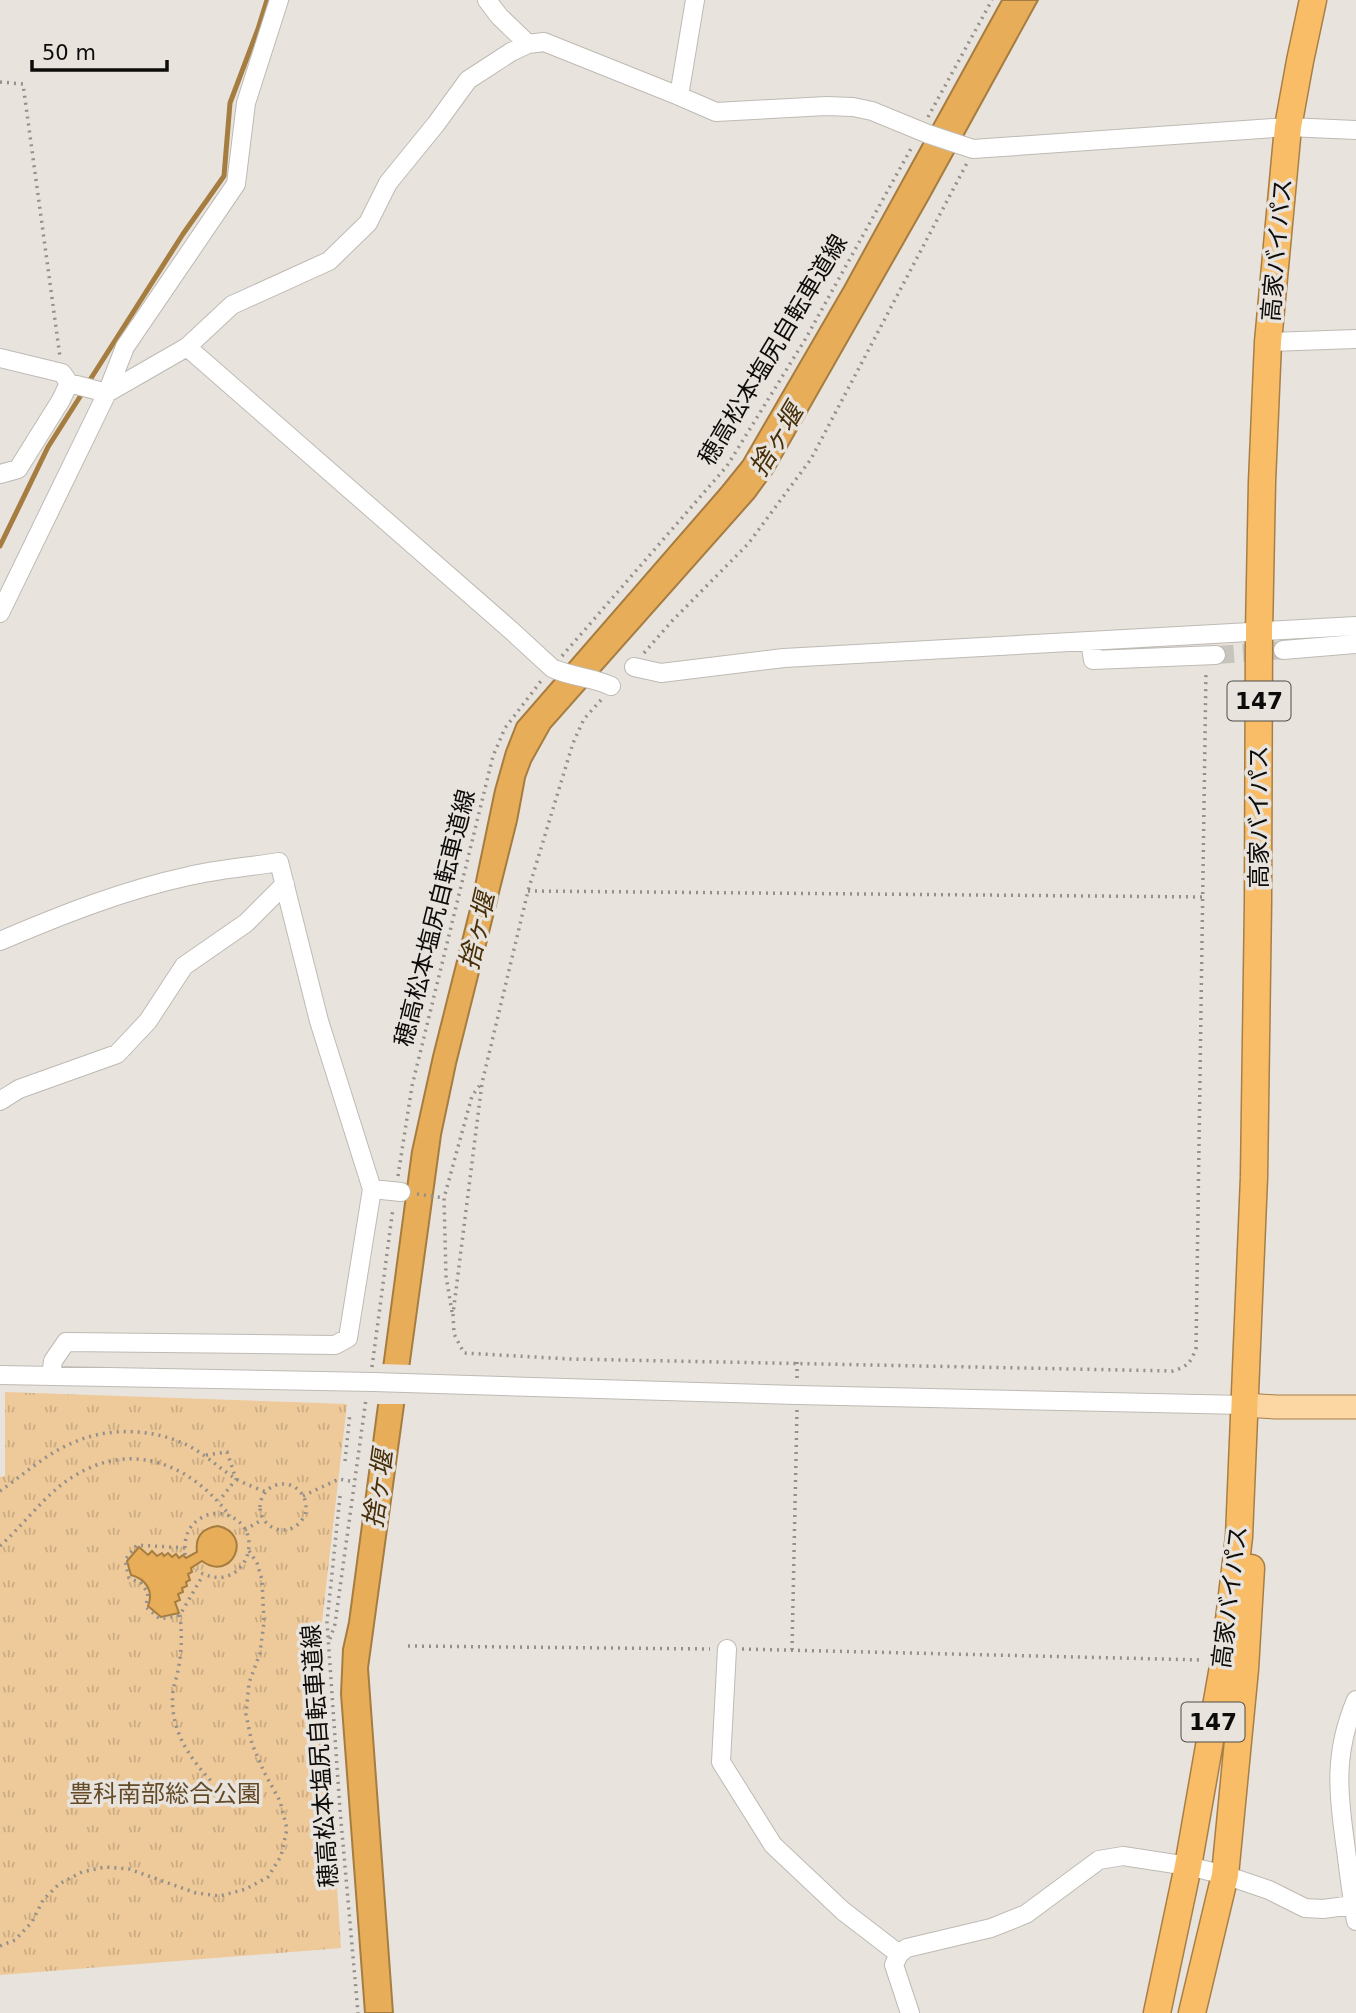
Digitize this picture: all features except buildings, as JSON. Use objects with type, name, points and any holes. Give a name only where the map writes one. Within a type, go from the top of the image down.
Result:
[{"type":"highway","name":"高家バイパス","points":[[1157,2013],[1188,1866],[1226,1647],[1239,1537],[1254,1177],[1259,632],[1268,342],[1289,127],[1313,0]]},
{"type":"highway","name":"高家バイパス","points":[[1192,2013],[1225,1875],[1245,1669],[1251,1536],[1243,1415]]},
{"type":"main road","points":[[1243,1415],[1276,1407],[1356,1407]]},
{"type":"street","points":[[0,613],[107,393],[125,347],[236,184],[246,103],[279,0]]},
{"type":"street","points":[[487,0],[499,16],[528,44]]},
{"type":"street","points":[[679,96],[695,0]]},
{"type":"street","points":[[0,358],[107,393],[187,347],[232,305],[329,261],[368,223],[388,183],[468,80],[528,44],[544,42],[716,112],[853,107],[872,111],[967,147],[1289,127],[1356,130]]},
{"type":"street","points":[[1268,342],[1356,339]]},
{"type":"street","points":[[187,347],[503,622],[552,668],[604,683]]},
{"type":"street","points":[[0,474],[18,469],[61,400],[66,378]]},
{"type":"street","points":[[634,667],[661,673],[784,658],[1356,626]]},
{"type":"street","points":[[1090,641],[1093,660],[1211,656]]},
{"type":"street","points":[[1283,650],[1356,644]]},
{"type":"street","points":[[0,940],[150,886],[191,875],[279,862],[319,1021],[372,1189],[348,1338],[345,1340],[335,1345],[66,1342],[53,1361],[51,1376]]},
{"type":"street","points":[[0,1101],[19,1089],[117,1054],[148,1021],[184,966],[246,923],[285,884]]},
{"type":"street","points":[[372,1189],[399,1186]]},
{"type":"street","points":[[0,1375],[373,1375],[410,1384],[797,1395],[1243,1415]]},
{"type":"street","points":[[727,1649],[721,1762],[773,1845],[844,1911],[899,1954]]},
{"type":"street","points":[[910,2013],[894,1965],[899,1954],[907,1948],[991,1928],[1026,1914],[1099,1860],[1123,1856],[1188,1866],[1269,1889],[1305,1908],[1355,1913],[1338,1772],[1342,1742],[1356,1700]]},
{"type":"path","name":"穂高松本塩尻自転車道線","points":[[399,1186],[412,1086],[493,756],[506,727],[727,466],[806,338],[923,131],[992,0]]},
{"type":"path","points":[[0,82],[23,84],[66,378]]},
{"type":"path","points":[[634,667],[672,621],[748,544],[811,459],[967,147]]},
{"type":"path","points":[[482,1083],[472,1096],[444,1198],[446,1276],[454,1334],[464,1353],[570,1359],[1173,1371],[1183,1368],[1191,1362],[1196,1349],[1203,897],[1211,656]]},
{"type":"path","points":[[453,1314],[482,1083],[528,891],[573,743],[604,683]]},
{"type":"path","points":[[528,891],[1203,897]]},
{"type":"path","points":[[436,1198],[444,1198]]},
{"type":"path","points":[[373,1375],[393,1209]]},
{"type":"path","points":[[792,1650],[797,1362]]},
{"type":"path","points":[[329,1643],[335,1624],[366,1399]]},
{"type":"path","points":[[345,1461],[350,1413]]},
{"type":"path","points":[[0,1491],[69,1444],[88,1437],[126,1432],[162,1436],[185,1444],[205,1455],[236,1479],[266,1492]]},
{"type":"path","points":[[205,1455],[228,1452],[236,1479]]},
{"type":"path","points":[[0,1546],[60,1486],[83,1471],[108,1462],[137,1458],[166,1464],[192,1478],[219,1501],[245,1530],[249,1551],[238,1571],[218,1578],[203,1575],[196,1570]]},
{"type":"path","points":[[219,1501],[236,1479]]},
{"type":"path","points":[[303,1496],[339,1479],[355,1482]]},
{"type":"path","points":[[285,1484],[298,1490],[303,1496],[303,1519],[291,1529],[275,1529],[263,1519],[260,1505],[266,1492],[278,1485],[285,1484]]},
{"type":"path","name":"穂高松本塩尻自転車道線","points":[[340,1496],[327,1614],[341,1823],[358,2013]]},
{"type":"path","points":[[185,1555],[187,1534],[200,1518],[220,1513],[230,1516]]},
{"type":"path","points":[[245,1530],[263,1519]]},
{"type":"path","points":[[180,1615],[160,1619],[146,1607],[148,1593],[141,1583],[129,1578],[125,1559],[137,1545],[185,1548]]},
{"type":"path","points":[[0,1946],[15,1940],[32,1922],[43,1900],[59,1884],[82,1872],[105,1867],[129,1869],[196,1893],[220,1896],[246,1889],[268,1877],[281,1856],[287,1829],[280,1801],[252,1744],[246,1714],[249,1682],[260,1653],[264,1622],[262,1580],[257,1563],[249,1551]]},
{"type":"path","points":[[203,1575],[180,1615],[182,1643],[173,1690],[174,1721],[189,1755],[214,1784]]},
{"type":"path","points":[[408,1646],[792,1650],[1198,1660]]},
{"type":"green space","name":"豊科南部総合公園","points":[[5,1392],[347,1404],[322,1622],[341,1948],[0,1975],[0,1477],[5,1476]]},
{"type":"water","name":"捨ヶ堰","points":[[1002,0],[1038,0],[773,472],[754,498],[550,728],[525,778],[441,1135],[368,1668],[393,2013],[365,2013],[341,1694],[343,1649],[349,1622],[412,1151],[506,751],[517,723],[743,461],[844,287]]},
{"type":"water","points":[[218,1526],[229,1531],[235,1538],[235,1555],[230,1562],[222,1566],[213,1566],[202,1561],[191,1568],[192,1572],[188,1574],[190,1580],[186,1582],[187,1586],[182,1588],[183,1592],[178,1594],[180,1600],[175,1602],[179,1613],[161,1617],[148,1606],[150,1595],[147,1586],[141,1579],[131,1575],[127,1561],[139,1547],[148,1555],[152,1551],[157,1556],[168,1553],[172,1557],[176,1554],[179,1558],[183,1555],[186,1558],[197,1552],[197,1542],[201,1534]]},
{"type":"pier","points":[[380,1364],[412,1365],[407,1404],[374,1404]]},
{"type":"waterway","points":[[88,383],[183,234],[224,176],[230,103],[267,0]]},
{"type":"waterway","points":[[0,546],[48,447],[83,392]]},
{"type":"tunnel","points":[[1216,655],[1283,650]]}]
